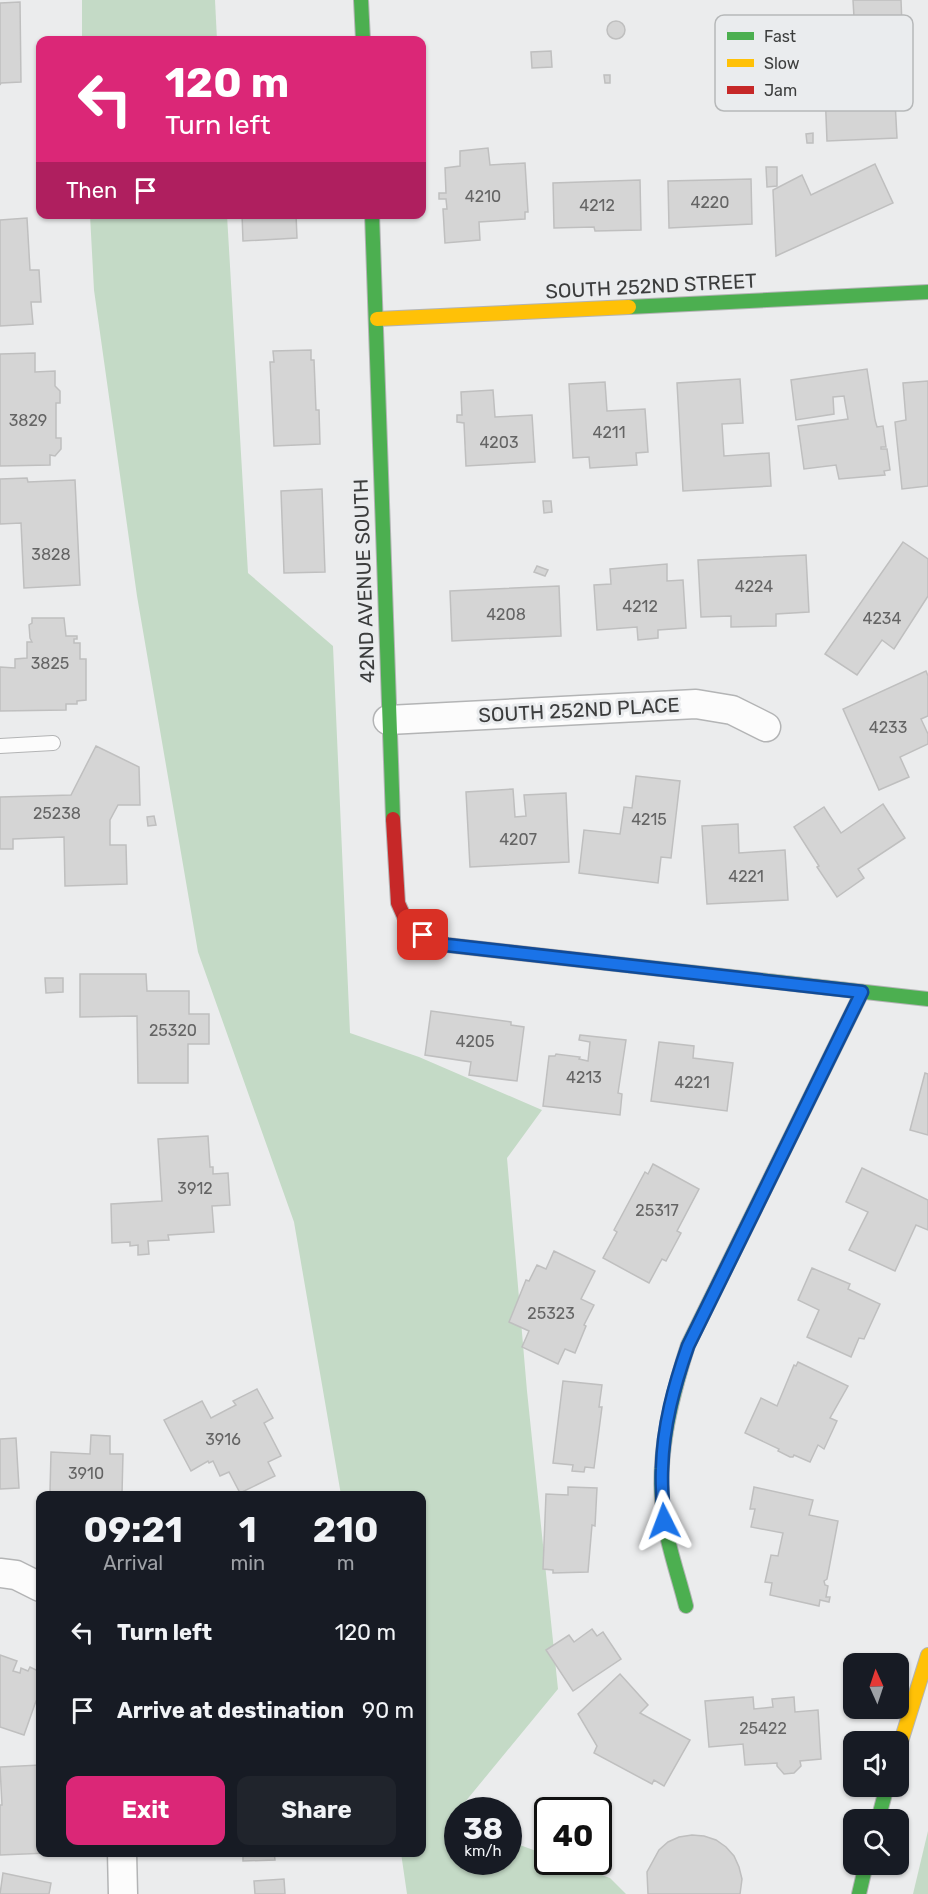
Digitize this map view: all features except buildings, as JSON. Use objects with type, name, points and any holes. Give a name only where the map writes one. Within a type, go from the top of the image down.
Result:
[{"type":"street","points":[[361,0],[363,36]]},
{"type":"street","name":"42ND AVENUE SOUTH","points":[[372,219],[388,720],[396,890],[398,908],[406,924],[423,935],[447,945],[862,992]]},
{"type":"street","name":"SOUTH 252ND STREET","points":[[377,319],[928,292]]},
{"type":"street","name":"SOUTH 252ND PLACE","points":[[388,720],[696,704],[732,710],[766,727]]},
{"type":"street","points":[[686,1606],[664,1521],[662,1471],[665,1428],[675,1385],[688,1346],[862,992],[928,999]]},
{"type":"street","points":[[0,1573],[15,1575],[36,1585]]},
{"type":"street","points":[[904,1731],[928,1655]]},
{"type":"street","points":[[122,1857],[123,1894]]},
{"type":"street","points":[[859,1894],[863,1875]]},
{"type":"lane","points":[[0,746],[53,743]]},
{"type":"green space","points":[[82,0],[215,0],[217,36],[82,36]]},
{"type":"green space","points":[[90,219],[227,219],[248,573],[333,646],[350,1033],[419,1057],[542,1110],[507,1158],[527,1391],[558,1689],[469,1797],[444,1797],[444,1875],[522,1875],[522,1846],[534,1850],[534,1875],[601,1875],[610,1878],[626,1894],[407,1894],[402,1857],[426,1857],[426,1491],[340,1491],[294,1222],[198,952],[137,596],[94,290]]},
{"type":"green space","points":[[928,1831],[928,1894],[913,1894]]},
{"type":"traffic: fast","points":[[361,0],[363,36]]},
{"type":"traffic: fast","points":[[372,219],[393,819]]},
{"type":"traffic: fast","points":[[629,307],[928,292]]},
{"type":"traffic: fast","points":[[607,963],[928,999]]},
{"type":"traffic: fast","points":[[686,1606],[666,1532],[661,1476],[666,1432],[681,1366],[688,1345],[862,992]]},
{"type":"traffic: fast","points":[[881,1809],[884,1797]]},
{"type":"traffic: fast","points":[[859,1894],[863,1875]]},
{"type":"traffic: slow","points":[[377,319],[629,307]]},
{"type":"traffic: slow","points":[[904,1731],[928,1655]]},
{"type":"traffic: jam","points":[[393,819],[398,903],[406,921],[418,932],[447,945],[607,963]]},
{"type":"route","points":[[423,935],[447,945],[862,992],[688,1346],[675,1385],[665,1428],[662,1471],[664,1521]]}]
